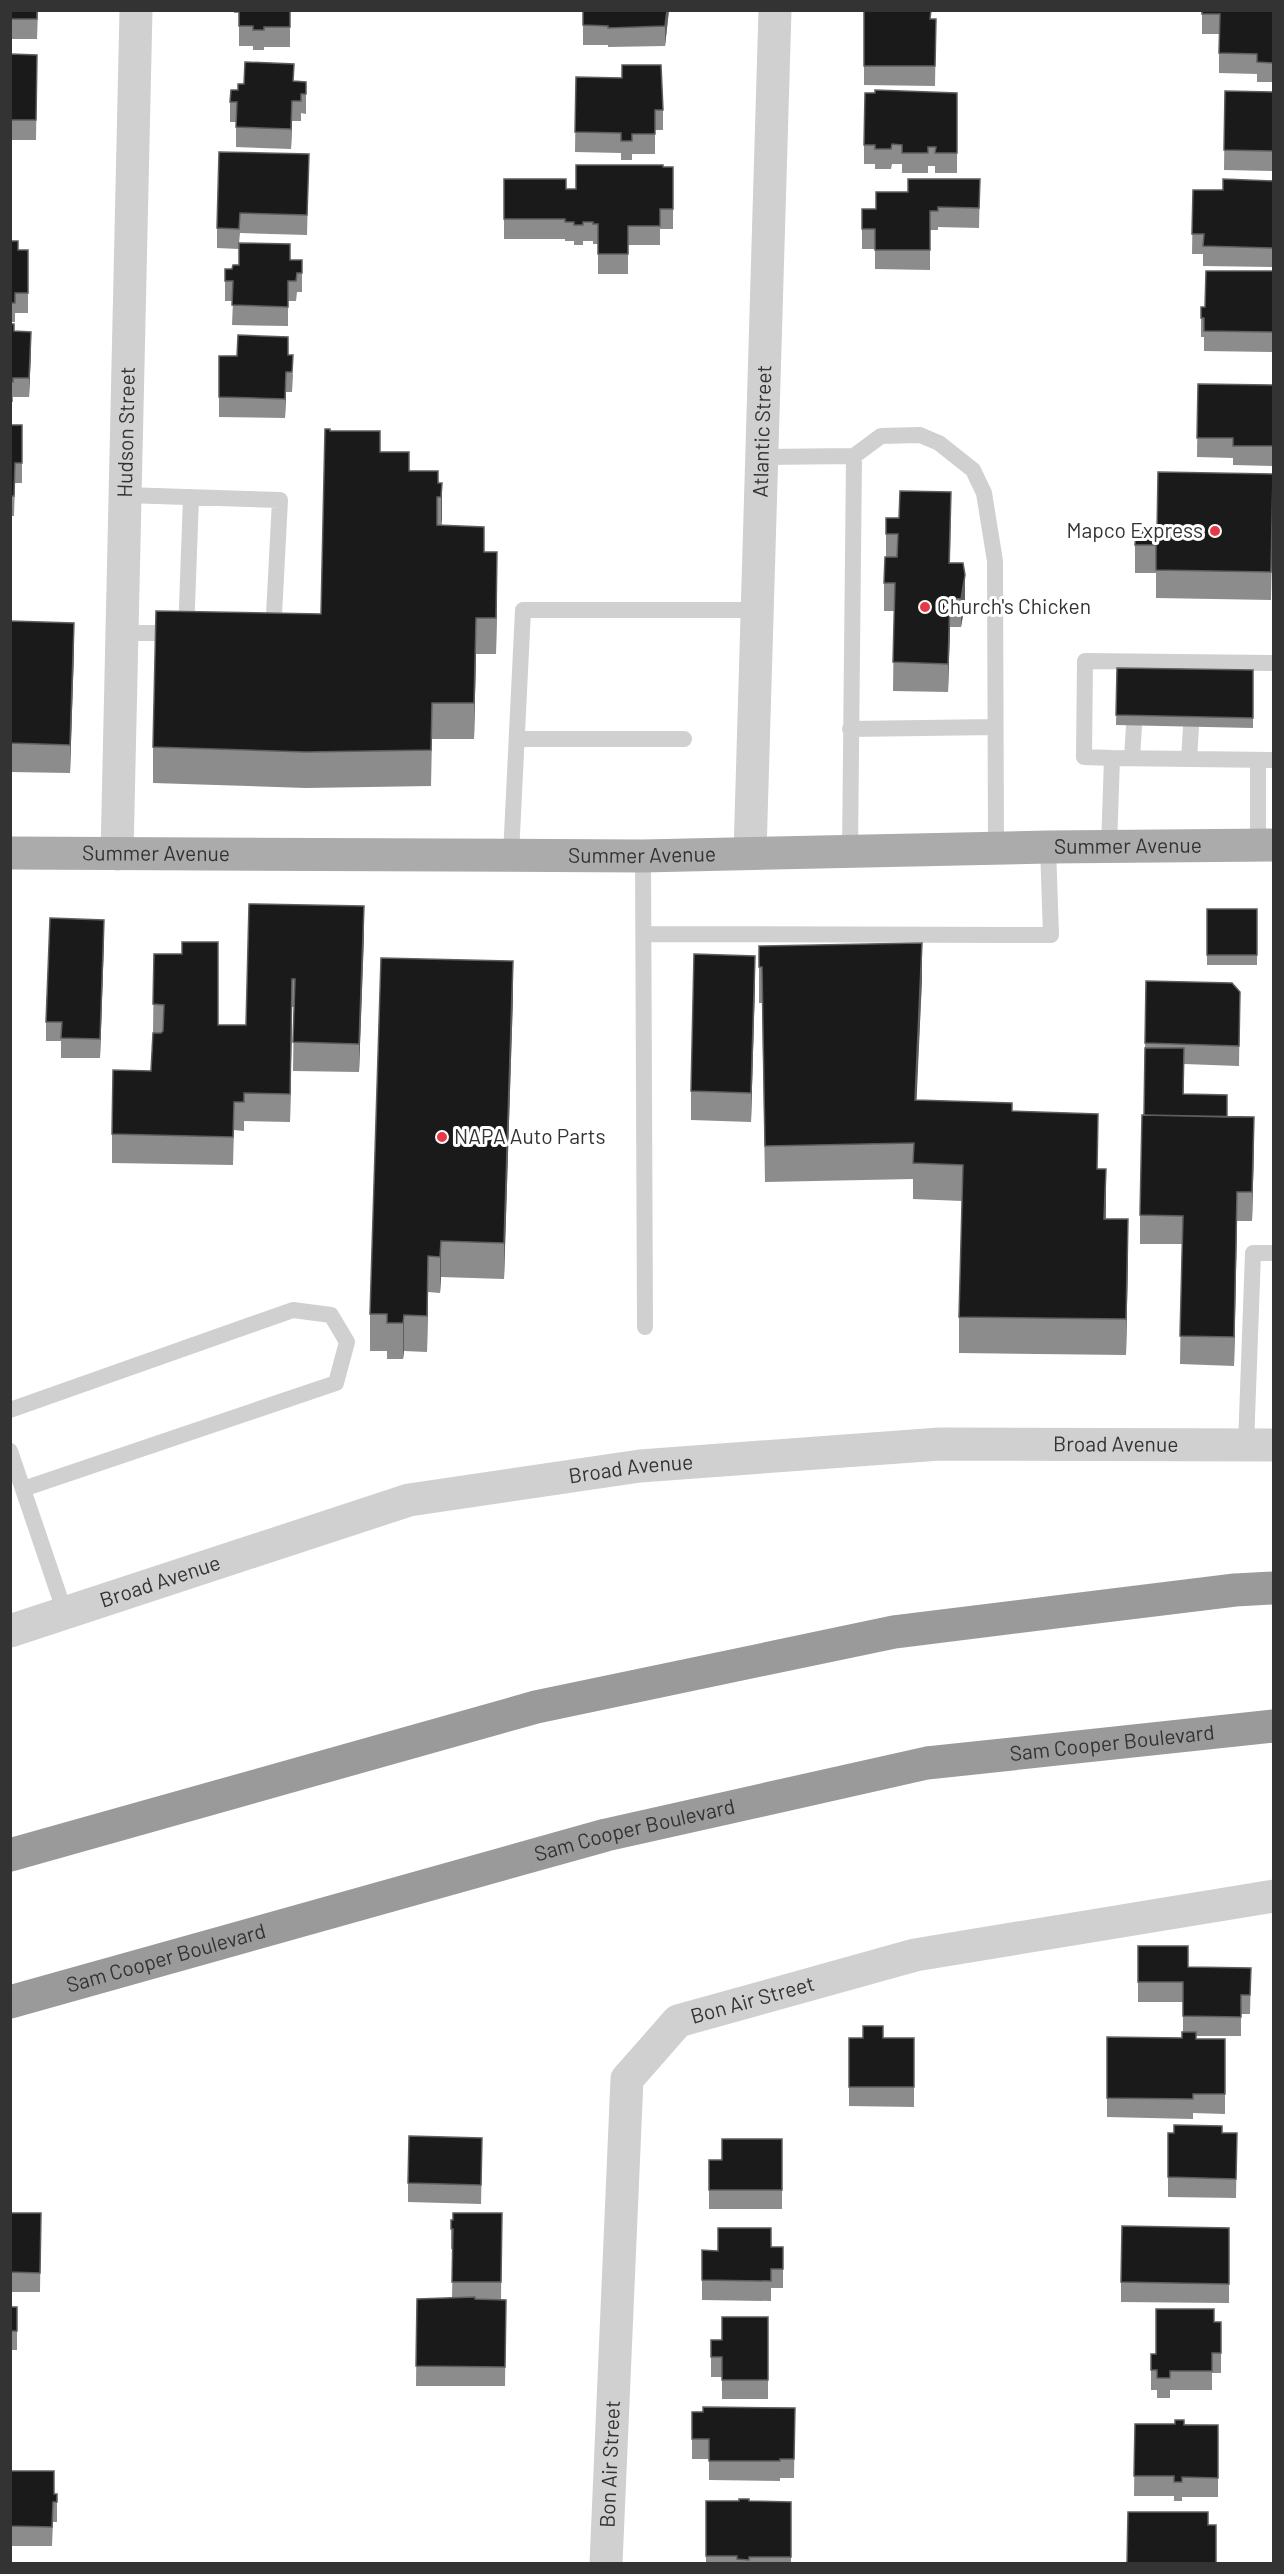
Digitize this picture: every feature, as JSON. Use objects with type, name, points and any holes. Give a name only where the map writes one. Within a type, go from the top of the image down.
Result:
[{"type":"highway","points":[[10,1855],[536,1707],[894,1632],[1235,1590],[1274,1588]]},
{"type":"highway","name":"Sam Cooper Boulevard","points":[[20,1999],[606,1835],[927,1763],[1259,1727]]},
{"type":"main road","name":"Summer Avenue","points":[[10,853],[643,856],[1048,847],[1266,845]]},
{"type":"street","name":"Hudson Street","points":[[117,854],[136,10]]},
{"type":"street","name":"Atlantic Street","points":[[750,853],[775,10]]},
{"type":"street","name":"Broad Avenue","points":[[10,1631],[409,1500],[640,1466],[940,1444],[1260,1444]]},
{"type":"street","name":"Bon Air Street","points":[[606,2564],[627,2079],[678,2021],[915,1955],[1274,1896]]},
{"type":"lane","points":[[762,457],[854,456],[881,436],[920,435],[939,443],[973,470],[984,493],[995,561],[996,848]]},
{"type":"lane","points":[[850,851],[854,456]]},
{"type":"lane","points":[[124,495],[280,500],[273,634],[251,634]]},
{"type":"lane","points":[[186,634],[190,497]]},
{"type":"lane","points":[[511,855],[523,610],[757,610]]},
{"type":"lane","points":[[122,633],[208,634]]},
{"type":"lane","points":[[1266,845],[1266,760],[1084,757],[1085,662],[1135,670],[1193,671],[1274,663]]},
{"type":"lane","points":[[1132,758],[1134,726]]},
{"type":"lane","points":[[850,729],[995,727]]},
{"type":"lane","points":[[1189,759],[1191,727]]},
{"type":"lane","points":[[517,739],[684,739]]},
{"type":"lane","points":[[1109,846],[1112,758]]},
{"type":"lane","points":[[644,934],[1051,934],[1048,847]]},
{"type":"lane","points":[[643,856],[645,1327]]},
{"type":"lane","points":[[1260,1444],[1253,1252],[1274,1253]]},
{"type":"lane","points":[[10,1410],[293,1310],[331,1315],[347,1342],[336,1383],[23,1489]]},
{"type":"lane","points":[[10,1451],[65,1613]]},
{"type":"building","points":[[10,10],[37,10],[37,19],[10,19]]},
{"type":"building","points":[[239,10],[290,10],[290,27],[264,27],[264,30],[253,30],[253,26],[239,26]]},
{"type":"building","points":[[583,10],[667,10],[665,26],[608,28],[608,26],[583,25]]},
{"type":"building","points":[[864,10],[931,10],[930,19],[936,19],[935,66],[864,66]]},
{"type":"building","points":[[1202,10],[1274,10],[1274,63],[1257,62],[1257,54],[1219,53],[1220,14],[1202,14]]},
{"type":"building","points":[[10,54],[37,55],[36,120],[10,120]]},
{"type":"building","points":[[245,62],[294,64],[293,81],[306,82],[306,94],[301,94],[301,101],[292,101],[291,129],[236,127],[237,102],[230,102],[231,90],[238,90],[238,84],[244,84]]},
{"type":"building","points":[[622,65],[661,65],[663,110],[655,110],[655,134],[632,134],[632,141],[621,141],[621,133],[575,132],[576,77],[622,78]]},
{"type":"building","points":[[875,90],[957,93],[957,153],[935,153],[936,147],[928,147],[928,153],[902,153],[902,145],[892,144],[891,149],[875,149],[875,145],[864,145],[865,93],[875,93]]},
{"type":"building","points":[[1225,91],[1274,92],[1274,151],[1224,150]]},
{"type":"building","points":[[219,152],[309,154],[307,215],[240,213],[239,229],[217,228]]},
{"type":"building","points":[[576,165],[673,167],[673,209],[660,209],[660,226],[628,226],[628,254],[598,254],[598,224],[593,224],[593,222],[574,225],[574,222],[565,222],[565,219],[504,219],[504,179],[566,179],[566,189],[576,189]]},
{"type":"building","points":[[908,179],[980,179],[979,208],[938,207],[938,211],[930,211],[930,250],[875,250],[875,229],[862,229],[862,209],[876,209],[876,192],[908,192]]},
{"type":"building","points":[[1223,179],[1274,181],[1274,248],[1203,246],[1204,234],[1192,234],[1193,190],[1223,190]]},
{"type":"building","points":[[10,241],[18,241],[18,250],[28,250],[28,293],[15,293],[15,303],[10,303]]},
{"type":"building","points":[[239,243],[290,244],[290,260],[302,260],[302,273],[297,273],[296,281],[288,281],[288,307],[232,305],[233,281],[225,281],[225,269],[232,269],[233,265],[239,265]]},
{"type":"building","points":[[1206,271],[1274,271],[1274,332],[1204,331],[1201,307],[1205,307]]},
{"type":"building","points":[[10,324],[14,324],[14,331],[31,332],[29,378],[13,378],[13,382],[10,382]]},
{"type":"building","points":[[238,335],[288,337],[288,355],[293,355],[292,372],[286,372],[285,399],[219,397],[219,356],[237,356]]},
{"type":"building","points":[[1198,384],[1274,385],[1274,446],[1233,446],[1233,438],[1197,438]]},
{"type":"building","points":[[10,425],[22,425],[22,463],[15,463],[14,496],[10,496]]},
{"type":"building","points":[[325,429],[330,429],[330,431],[380,431],[380,452],[409,452],[409,471],[438,471],[438,483],[442,483],[441,497],[437,497],[437,525],[484,527],[484,552],[497,552],[496,618],[476,618],[474,703],[432,703],[431,750],[306,752],[153,747],[156,611],[321,614]]},
{"type":"building","name":"Mapco Express","points":[[1158,472],[1273,474],[1271,572],[1156,570],[1156,545],[1135,545],[1136,530],[1157,531]]},
{"type":"building","name":"Church's Chicken","points":[[900,491],[951,492],[949,563],[963,563],[965,575],[961,599],[950,598],[948,664],[893,662],[895,583],[884,583],[885,557],[897,557],[898,534],[886,534],[886,518],[899,518]]},
{"type":"building","points":[[10,621],[74,623],[70,745],[10,743]]},
{"type":"building","points":[[1117,668],[1253,670],[1253,718],[1116,715]]},
{"type":"building","points":[[249,904],[364,906],[359,1044],[293,1042],[295,979],[292,979],[290,1094],[244,1093],[244,1102],[234,1102],[233,1137],[112,1134],[113,1070],[151,1071],[153,1033],[163,1031],[164,1005],[153,1004],[154,954],[182,954],[182,942],[218,942],[218,1025],[246,1025]]},
{"type":"building","points":[[1207,909],[1257,909],[1257,955],[1207,955]]},
{"type":"building","points":[[50,918],[104,920],[100,1039],[61,1038],[62,1022],[46,1022]]},
{"type":"building","points":[[922,943],[915,1100],[1012,1103],[1012,1111],[1098,1114],[1097,1169],[1106,1169],[1104,1219],[1128,1219],[1126,1319],[959,1317],[963,1165],[913,1163],[914,1143],[765,1146],[762,967],[759,967],[759,946]]},
{"type":"building","points":[[694,954],[755,956],[751,1093],[691,1091]]},
{"type":"building","name":"NAPA Auto Parts","points":[[381,958],[513,961],[504,1243],[441,1241],[440,1257],[428,1256],[427,1316],[404,1315],[403,1323],[387,1323],[387,1314],[370,1314]]},
{"type":"building","points":[[1146,981],[1232,983],[1240,992],[1239,1046],[1145,1043]]},
{"type":"building","points":[[1145,1048],[1184,1048],[1183,1094],[1227,1095],[1227,1117],[1144,1115]]},
{"type":"building","points":[[1142,1115],[1254,1117],[1252,1192],[1237,1192],[1234,1337],[1180,1336],[1183,1216],[1140,1215]]},
{"type":"building","points":[[1138,1946],[1188,1946],[1188,1967],[1251,1968],[1250,1995],[1241,1995],[1241,2017],[1183,2016],[1183,1982],[1138,1982]]},
{"type":"building","points":[[863,2026],[883,2026],[883,2038],[914,2038],[914,2087],[849,2087],[849,2038],[863,2038]]},
{"type":"building","points":[[1182,2032],[1196,2032],[1196,2039],[1225,2039],[1225,2094],[1193,2094],[1193,2099],[1107,2098],[1107,2037],[1182,2038]]},
{"type":"building","points":[[1174,2125],[1222,2126],[1222,2133],[1237,2133],[1236,2179],[1168,2177],[1168,2133],[1174,2133]]},
{"type":"building","points":[[409,2136],[482,2138],[481,2185],[408,2183]]},
{"type":"building","points":[[722,2139],[782,2139],[782,2190],[709,2190],[709,2160],[722,2160]]},
{"type":"building","points":[[10,2213],[41,2213],[40,2273],[10,2272]]},
{"type":"building","points":[[453,2213],[502,2213],[501,2282],[452,2282],[453,2229],[451,2229],[451,2220],[453,2220]]},
{"type":"building","points":[[1122,2226],[1229,2228],[1229,2284],[1121,2282]]},
{"type":"building","points":[[718,2228],[771,2228],[771,2247],[783,2247],[783,2269],[771,2269],[771,2281],[702,2280],[702,2250],[718,2251]]},
{"type":"building","points":[[475,2297],[475,2299],[506,2300],[505,2367],[416,2366],[417,2299]]},
{"type":"building","points":[[10,2307],[17,2307],[17,2331],[11,2331],[10,2362]]},
{"type":"building","points":[[1156,2309],[1214,2309],[1214,2322],[1221,2322],[1221,2353],[1212,2353],[1212,2371],[1170,2371],[1170,2378],[1157,2378],[1157,2370],[1151,2370],[1151,2354],[1156,2354]]},
{"type":"building","points":[[722,2317],[768,2317],[768,2380],[722,2380],[722,2357],[711,2357],[711,2340],[722,2340]]},
{"type":"building","points":[[703,2407],[795,2408],[794,2459],[709,2461],[709,2439],[692,2439],[692,2412],[703,2412]]},
{"type":"building","points":[[1175,2420],[1184,2420],[1184,2425],[1218,2425],[1218,2478],[1182,2477],[1182,2482],[1174,2482],[1174,2476],[1134,2476],[1135,2424],[1175,2424]]},
{"type":"building","points":[[10,2471],[54,2471],[54,2494],[57,2494],[57,2502],[53,2502],[52,2527],[10,2526]]},
{"type":"building","points":[[739,2499],[791,2502],[791,2557],[749,2557],[749,2560],[737,2559],[737,2556],[706,2556],[706,2501],[739,2501]]},
{"type":"building","points":[[1128,2512],[1208,2512],[1208,2525],[1216,2525],[1216,2564],[1127,2564]]},
{"type":"place","name":"Mapco Express","points":[[1215,531]]},
{"type":"place","name":"Church's Chicken","points":[[925,607]]},
{"type":"place","name":"NAPA Auto Parts","points":[[442,1137]]}]
